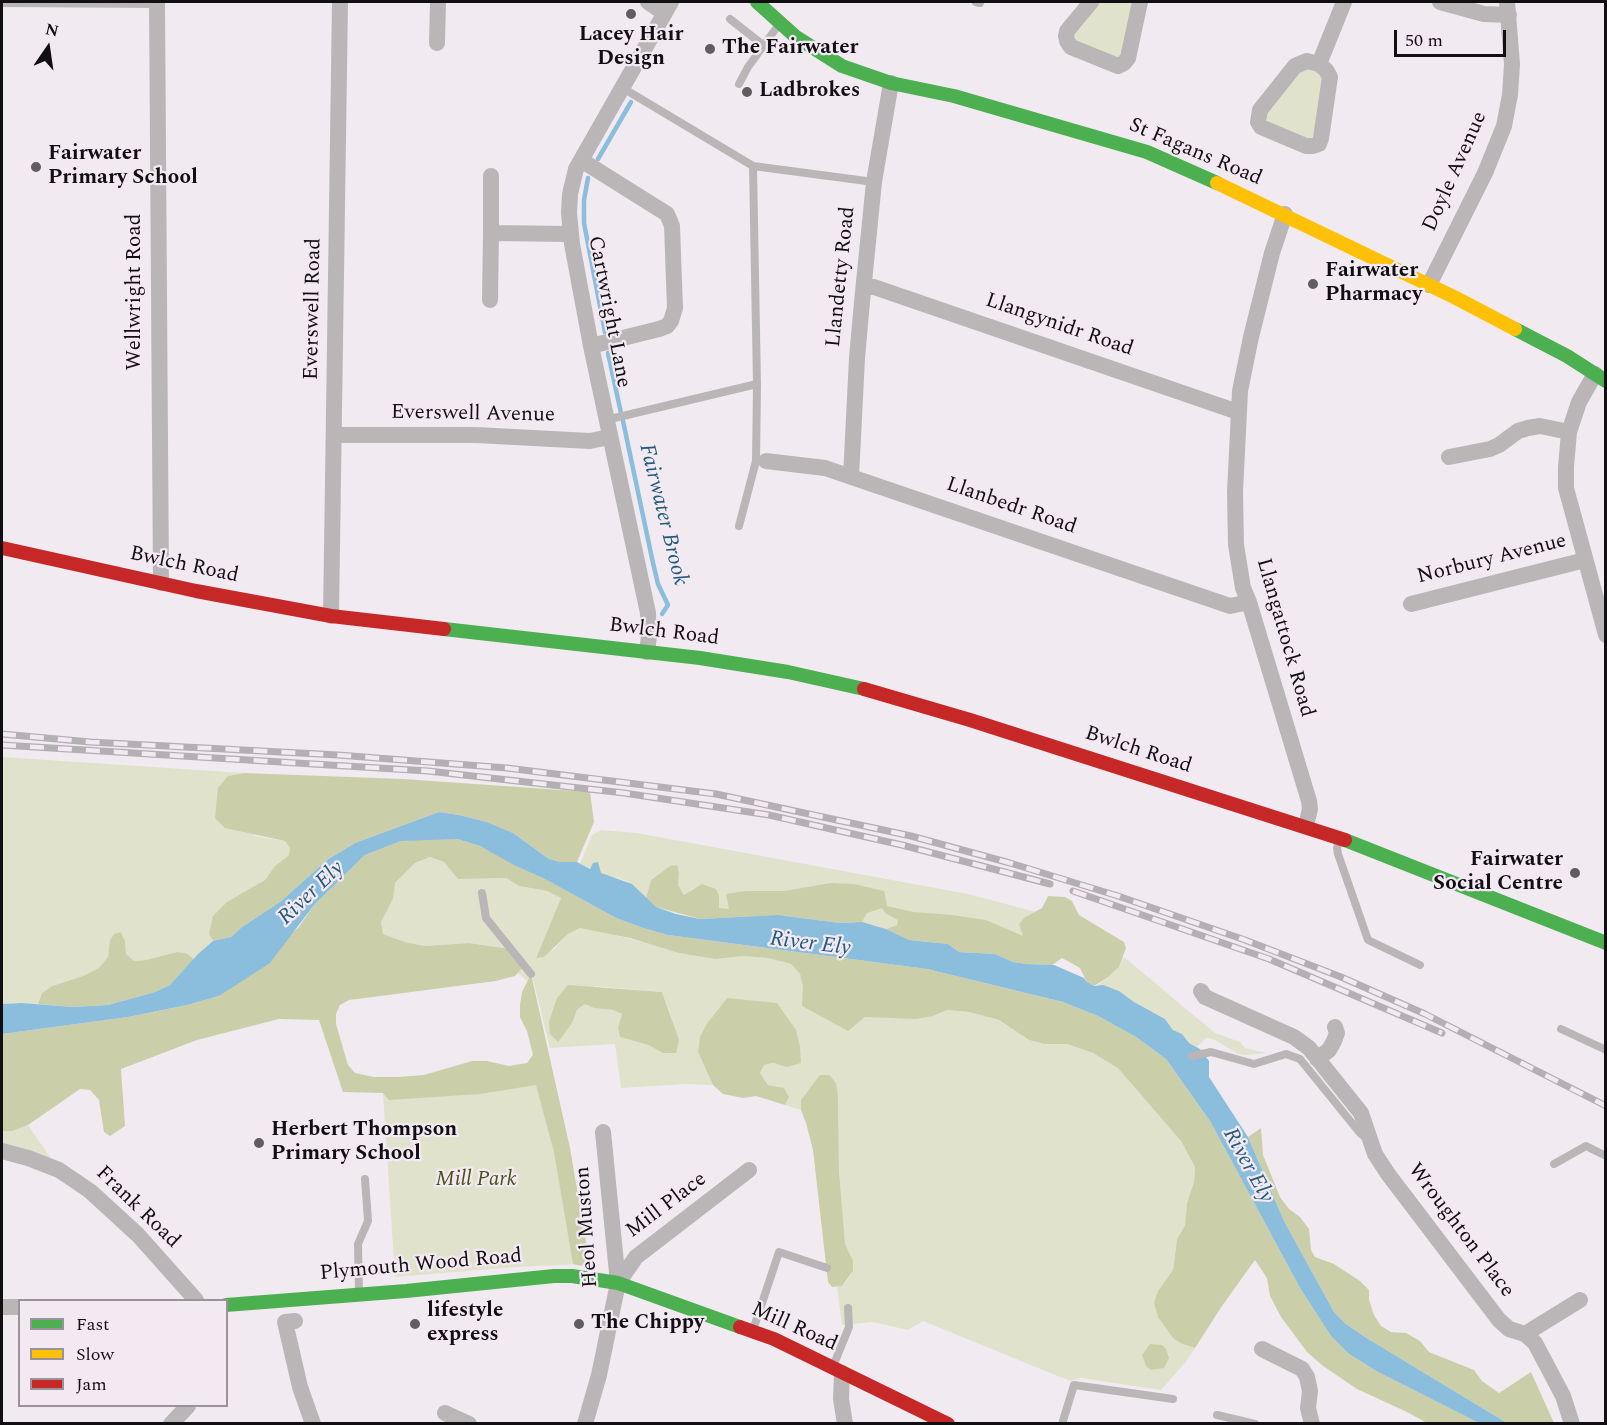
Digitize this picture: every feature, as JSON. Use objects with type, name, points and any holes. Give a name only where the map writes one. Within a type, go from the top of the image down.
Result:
[{"type":"street","name":"Everswell Road","points":[[331,616],[340,2]]},
{"type":"street","points":[[437,43],[438,2]]},
{"type":"street","points":[[648,2],[668,7]]},
{"type":"street","name":"St Fagans Road","points":[[757,2],[796,37],[842,66],[891,83],[986,105],[1147,152],[1189,169],[1429,285],[1566,356],[1600,378]]},
{"type":"street","points":[[1091,2],[1066,31],[1067,41],[1071,47],[1118,66],[1128,58],[1140,2]]},
{"type":"street","points":[[1319,64],[1344,2]]},
{"type":"street","points":[[1440,2],[1484,14],[1508,8]]},
{"type":"street","name":"Wellwright Road","points":[[157,3],[161,583]]},
{"type":"street","name":"Cartwright Lane","points":[[647,652],[650,636],[648,613],[608,429],[570,234],[570,194],[572,180],[580,160],[668,7]]},
{"type":"street","name":"Doyle Avenue","points":[[1429,285],[1485,172],[1504,126],[1510,95],[1512,64],[1508,8]]},
{"type":"street","points":[[1307,61],[1319,64],[1326,70],[1330,84],[1318,144],[1306,146],[1261,127],[1258,122],[1260,110],[1295,66],[1307,61]]},
{"type":"street","name":"Llandetty Road","points":[[851,477],[856,358],[874,182],[891,83]]},
{"type":"street","points":[[580,160],[662,210],[667,214],[672,226],[675,308],[671,321],[667,326],[659,329],[591,346]]},
{"type":"street","points":[[490,300],[491,176]]},
{"type":"street","name":"Llangattock Road","points":[[1285,214],[1272,253],[1251,337],[1238,412],[1236,544],[1239,569],[1309,801],[1310,810],[1306,826]]},
{"type":"street","points":[[491,233],[570,234]]},
{"type":"street","name":"Llangynidr Road","points":[[864,286],[896,294],[1238,412]]},
{"type":"street","points":[[1600,378],[1579,402],[1569,432],[1566,488],[1605,635]]},
{"type":"street","points":[[1449,457],[1490,450],[1528,428],[1540,426],[1569,432]]},
{"type":"street","name":"Everswell Avenue","points":[[335,435],[476,435],[590,441],[608,429]]},
{"type":"street","name":"Llanbedr Road","points":[[761,461],[825,468],[1230,606],[1249,602]]},
{"type":"street","name":"Bwlch Road","points":[[2,549],[331,616],[647,652],[788,672],[857,687],[981,723],[1306,826],[1605,943]]},
{"type":"street","name":"Norbury Avenue","points":[[1411,604],[1585,560]]},
{"type":"street","name":"Wroughton Place","points":[[1201,991],[1205,998],[1294,1037],[1302,1042],[1317,1059],[1361,1113],[1381,1165],[1499,1320],[1509,1329],[1525,1334],[1535,1343],[1557,1383],[1572,1424]]},
{"type":"street","points":[[1317,1059],[1329,1050],[1337,1033],[1335,1027]]},
{"type":"street","name":"Heol Muston","points":[[585,1424],[599,1375],[618,1283],[603,1132]]},
{"type":"street","name":"Frank Road","points":[[2,1151],[59,1170],[90,1191],[138,1235],[195,1299]]},
{"type":"street","name":"Mill Place","points":[[618,1283],[636,1257],[749,1170]]},
{"type":"street","name":"Plymouth Wood Road","points":[[228,1305],[554,1276],[572,1275],[618,1283]]},
{"type":"street","name":"Mill Road","points":[[618,1283],[752,1331],[948,1424]]},
{"type":"street","points":[[1525,1334],[1580,1300]]},
{"type":"street","points":[[2,1307],[18,1307]]},
{"type":"street","points":[[295,1321],[285,1322],[300,1387],[313,1424]]},
{"type":"street","points":[[1262,1349],[1302,1370],[1307,1377],[1309,1383],[1308,1408],[1312,1424]]},
{"type":"street","points":[[837,1370],[845,1424]]},
{"type":"street","points":[[171,1424],[187,1407]]},
{"type":"street","points":[[446,1413],[469,1424]]},
{"type":"lane","points":[[2,3],[157,3]]},
{"type":"lane","points":[[730,19],[763,45]]},
{"type":"lane","points":[[739,84],[748,67],[780,23]]},
{"type":"lane","points":[[621,87],[753,166],[874,182]]},
{"type":"lane","points":[[739,526],[761,461],[757,384],[753,166]]},
{"type":"lane","points":[[608,429],[757,384]]},
{"type":"lane","points":[[1340,838],[1338,854],[1368,940],[1420,965]]},
{"type":"lane","points":[[482,893],[486,918],[531,974]]},
{"type":"lane","points":[[1561,1029],[1605,1050]]},
{"type":"lane","points":[[1192,1056],[1211,1053],[1254,1064],[1286,1054],[1300,1059],[1360,1133],[1371,1142]]},
{"type":"lane","points":[[1554,1164],[1586,1146],[1605,1156]]},
{"type":"lane","points":[[359,1294],[358,1244],[368,1221],[365,1179]]},
{"type":"lane","points":[[752,1331],[779,1252],[827,1268]]},
{"type":"lane","points":[[837,1370],[849,1327],[848,1308]]},
{"type":"lane","points":[[1062,1424],[1074,1385],[1173,1399]]},
{"type":"lane","points":[[1217,1415],[1254,1424]]},
{"type":"green space","points":[[1099,2],[1134,2],[1124,52],[1118,58],[1078,44],[1074,39],[1073,31]]},
{"type":"green space","points":[[1312,68],[1324,78],[1314,137],[1308,139],[1270,125],[1267,120],[1267,111],[1300,69]]},
{"type":"green space","points":[[2,757],[244,773],[228,776],[254,836],[285,841],[290,848],[289,855],[275,866],[265,880],[251,889],[209,934],[213,941],[194,959],[186,953],[177,952],[134,961],[126,954],[125,941],[121,932],[114,934],[110,940],[108,957],[99,968],[52,986],[42,993],[38,1004],[2,1004]]},
{"type":"green space","points":[[244,773],[403,779],[590,792],[594,822],[577,862],[560,862],[549,859],[513,833],[487,822],[439,812],[355,843],[327,860],[280,902],[231,937],[213,941],[209,934],[213,916],[227,902],[265,880],[275,866],[289,855],[290,848],[285,841],[225,828],[215,818],[218,788],[228,776]]},
{"type":"green space","points":[[601,830],[637,833],[968,894],[1036,912],[1030,917],[1031,938],[897,925],[886,929],[862,922],[865,915],[748,917],[751,908],[735,917],[714,918],[692,889],[685,896],[678,885],[679,873],[670,866],[651,880],[646,898],[632,884],[580,864],[592,835]]},
{"type":"green space","points":[[433,838],[457,839],[480,846],[616,918],[643,928],[668,935],[927,969],[1063,1002],[1098,1016],[1136,1037],[1166,1059],[1210,1121],[1300,1288],[1331,1336],[1349,1354],[1378,1372],[1479,1423],[1427,1423],[1357,1389],[1323,1366],[1307,1352],[1281,1317],[1270,1296],[1267,1278],[1255,1260],[1195,1348],[1173,1338],[1158,1317],[1154,1303],[1158,1291],[1173,1270],[1177,1239],[1185,1225],[1195,1167],[1181,1141],[1118,1068],[1093,1053],[1067,1044],[1044,1044],[1029,1040],[999,1020],[969,1012],[947,1010],[933,1016],[916,1019],[865,1017],[848,1031],[802,1006],[803,987],[800,974],[791,964],[768,958],[742,956],[716,959],[679,953],[630,938],[580,928],[568,934],[544,957],[536,958],[561,898],[547,891],[519,886],[506,878],[458,879],[444,862],[430,857],[415,863],[395,883],[393,899],[381,922],[383,934],[425,946],[469,943],[510,949],[524,966],[515,976],[496,981],[349,1000],[340,1005],[336,1014],[336,1024],[348,1065],[355,1073],[374,1077],[398,1077],[424,1075],[472,1061],[487,1061],[509,1066],[527,1063],[533,1055],[527,1031],[520,1017],[520,1005],[522,992],[531,974],[570,1148],[589,1259],[581,1266],[573,1264],[554,1152],[536,1085],[480,1094],[389,1100],[383,1093],[343,1092],[319,1020],[279,1019],[197,1040],[121,1069],[125,1126],[110,1136],[104,1132],[99,1100],[90,1090],[80,1089],[28,1125],[12,1131],[2,1131],[2,1034],[128,1017],[219,996],[299,927],[314,905],[365,855],[401,841]]},
{"type":"green space","points":[[430,857],[444,861],[458,879],[506,878],[519,886],[547,891],[561,898],[536,958],[554,949],[568,934],[580,928],[716,959],[742,956],[768,958],[791,964],[800,974],[803,987],[865,1017],[933,1016],[947,1010],[969,1012],[999,1020],[1029,1040],[1044,1044],[1067,1044],[1093,1053],[1118,1067],[1181,1141],[1195,1167],[1185,1225],[1177,1239],[1173,1270],[1158,1291],[1182,1344],[1195,1348],[1161,1390],[1081,1378],[1070,1381],[923,1321],[908,1330],[873,1322],[842,1325],[837,1287],[846,1282],[853,1271],[852,1261],[845,1244],[839,1170],[838,1097],[801,1100],[801,1110],[785,1105],[789,1097],[784,1088],[768,1085],[760,1073],[763,1065],[773,1063],[788,1067],[727,999],[706,1025],[700,1037],[698,1052],[713,1085],[687,1084],[621,1088],[615,1044],[550,1048],[532,975],[527,981],[518,973],[510,949],[469,943],[425,946],[383,934],[381,922],[393,899],[395,883],[415,863]],"holes":[[[595,986],[662,992],[672,1019],[663,1053],[648,1045],[620,1037],[618,1027],[622,1014],[585,1004],[577,1010]]]},
{"type":"green space","points":[[677,865],[678,885],[684,895],[702,884],[716,889],[719,896],[719,908],[729,909],[726,894],[745,891],[784,891],[831,883],[854,884],[884,891],[887,906],[913,912],[986,920],[1023,936],[1019,924],[1024,918],[1042,908],[1048,896],[1065,897],[1072,901],[1079,915],[1124,942],[1126,948],[1119,967],[1094,986],[1087,982],[1080,968],[1062,958],[1052,965],[1026,964],[1013,962],[995,954],[959,952],[948,944],[909,940],[886,929],[897,925],[898,920],[885,913],[882,908],[867,913],[862,922],[840,923],[778,915],[700,919],[656,907],[646,898],[651,880],[670,866]]},
{"type":"green space","points":[[121,932],[125,941],[126,954],[134,961],[177,952],[186,953],[194,959],[170,985],[155,992],[108,1005],[73,1007],[38,1004],[42,993],[52,986],[99,968],[108,957],[110,940],[114,934]]},
{"type":"green space","points":[[1124,957],[1215,1033],[1240,1042],[1245,1048],[1266,1053],[1238,1054],[1215,1040],[1206,1038],[1197,1047],[1189,1043],[1182,1034],[1173,1030],[1165,1019],[1119,991],[1097,986],[1119,967]]},
{"type":"green space","points":[[568,985],[662,992],[679,1040],[676,1053],[663,1053],[648,1045],[620,1037],[618,1027],[622,1014],[585,1004],[577,1010],[572,1023],[558,1042],[550,1034],[549,1022],[557,998]]},
{"type":"green space","points":[[727,998],[777,1003],[796,1030],[801,1063],[787,1067],[773,1063],[764,1065],[760,1073],[768,1085],[784,1088],[789,1097],[785,1105],[756,1096],[743,1098],[723,1094],[713,1085],[698,1052],[700,1037],[706,1025]]},
{"type":"green space","name":"Mill Park","points":[[543,1068],[580,1264],[395,1277],[383,1093]]},
{"type":"green space","points":[[820,1075],[829,1075],[836,1083],[839,1170],[845,1244],[853,1261],[853,1271],[842,1286],[832,1287],[828,1282],[813,1150],[801,1110],[801,1100]]},
{"type":"green space","points":[[28,1125],[59,1170],[2,1151],[2,1131]]},
{"type":"green space","points":[[1261,1128],[1263,1155],[1280,1197],[1309,1229],[1311,1250],[1315,1257],[1334,1264],[1360,1281],[1369,1290],[1369,1300],[1374,1315],[1381,1326],[1391,1332],[1406,1333],[1420,1341],[1429,1352],[1474,1370],[1482,1381],[1499,1393],[1531,1372],[1554,1423],[1507,1423],[1365,1337],[1346,1324],[1334,1312],[1284,1221],[1248,1137]]},
{"type":"green space","points":[[1150,1344],[1162,1345],[1166,1349],[1169,1358],[1164,1368],[1151,1370],[1146,1366],[1142,1355]]},
{"type":"water","name":"River Ely","points":[[439,812],[487,822],[513,833],[549,859],[560,862],[577,862],[590,869],[593,863],[598,862],[601,873],[632,884],[656,907],[676,914],[700,919],[778,915],[840,923],[862,922],[886,929],[909,940],[948,944],[959,952],[995,954],[1013,962],[1054,965],[1084,978],[1094,986],[1103,985],[1119,991],[1165,1019],[1173,1030],[1182,1034],[1189,1043],[1200,1049],[1209,1061],[1209,1077],[1248,1137],[1284,1221],[1334,1312],[1346,1324],[1365,1337],[1507,1423],[1479,1423],[1378,1372],[1349,1354],[1331,1336],[1300,1288],[1210,1121],[1166,1059],[1136,1037],[1098,1016],[1063,1002],[927,969],[668,935],[643,928],[616,918],[480,846],[457,839],[401,841],[365,855],[314,905],[270,963],[219,996],[128,1017],[2,1034],[2,1004],[22,1003],[73,1007],[108,1005],[155,992],[170,985],[213,941],[231,937],[280,902],[327,860],[355,843]]},
{"type":"waterway","name":"Fairwater Brook","points":[[598,159],[631,102]]},
{"type":"waterway","name":"Fairwater Brook","points":[[588,178],[584,200],[584,223],[605,332]]},
{"type":"waterway","name":"Fairwater Brook","points":[[608,353],[621,413]]},
{"type":"waterway","name":"Fairwater Brook","points":[[623,421],[658,584],[668,605],[662,614]]},
{"type":"railway","points":[[2,734],[90,742],[338,755],[507,768],[716,794],[911,836],[1118,896],[1245,940],[1341,977],[1425,1014],[1606,1106]]},
{"type":"railway","points":[[2,745],[428,771],[624,793],[769,815],[902,845],[1050,884]]},
{"type":"railway","points":[[1073,891],[1269,959],[1442,1033]]},
{"type":"traffic: fast","points":[[757,2],[796,37],[842,66],[891,83],[954,96],[1147,152],[1217,183]]},
{"type":"traffic: fast","points":[[1515,329],[1567,356],[1606,381]]},
{"type":"traffic: fast","points":[[444,629],[700,658],[788,672],[864,689]]},
{"type":"traffic: fast","points":[[1345,840],[1606,943]]},
{"type":"traffic: fast","points":[[228,1305],[572,1276],[618,1283],[740,1327]]},
{"type":"traffic: slow","points":[[1217,183],[1456,298],[1515,329]]},
{"type":"traffic: jam","points":[[2,548],[196,591],[331,616],[444,629]]},
{"type":"traffic: jam","points":[[864,689],[970,720],[1345,840]]},
{"type":"traffic: jam","points":[[740,1327],[774,1339],[948,1424]]},
{"type":"place","name":"Lacey Hair Design","points":[[631,14]]},
{"type":"place","name":"The Fairwater","points":[[710,49]]},
{"type":"place","name":"Ladbrokes","points":[[747,92]]},
{"type":"place","name":"Fairwater Primary School","points":[[36,167]]},
{"type":"place","name":"Fairwater Pharmacy","points":[[1313,284]]},
{"type":"place","name":"Fairwater Social Centre","points":[[1575,873]]},
{"type":"place","name":"Herbert Thompson Primary School","points":[[259,1143]]},
{"type":"place","name":"lifestyle express","points":[[415,1324]]},
{"type":"place","name":"The Chippy","points":[[579,1324]]}]
